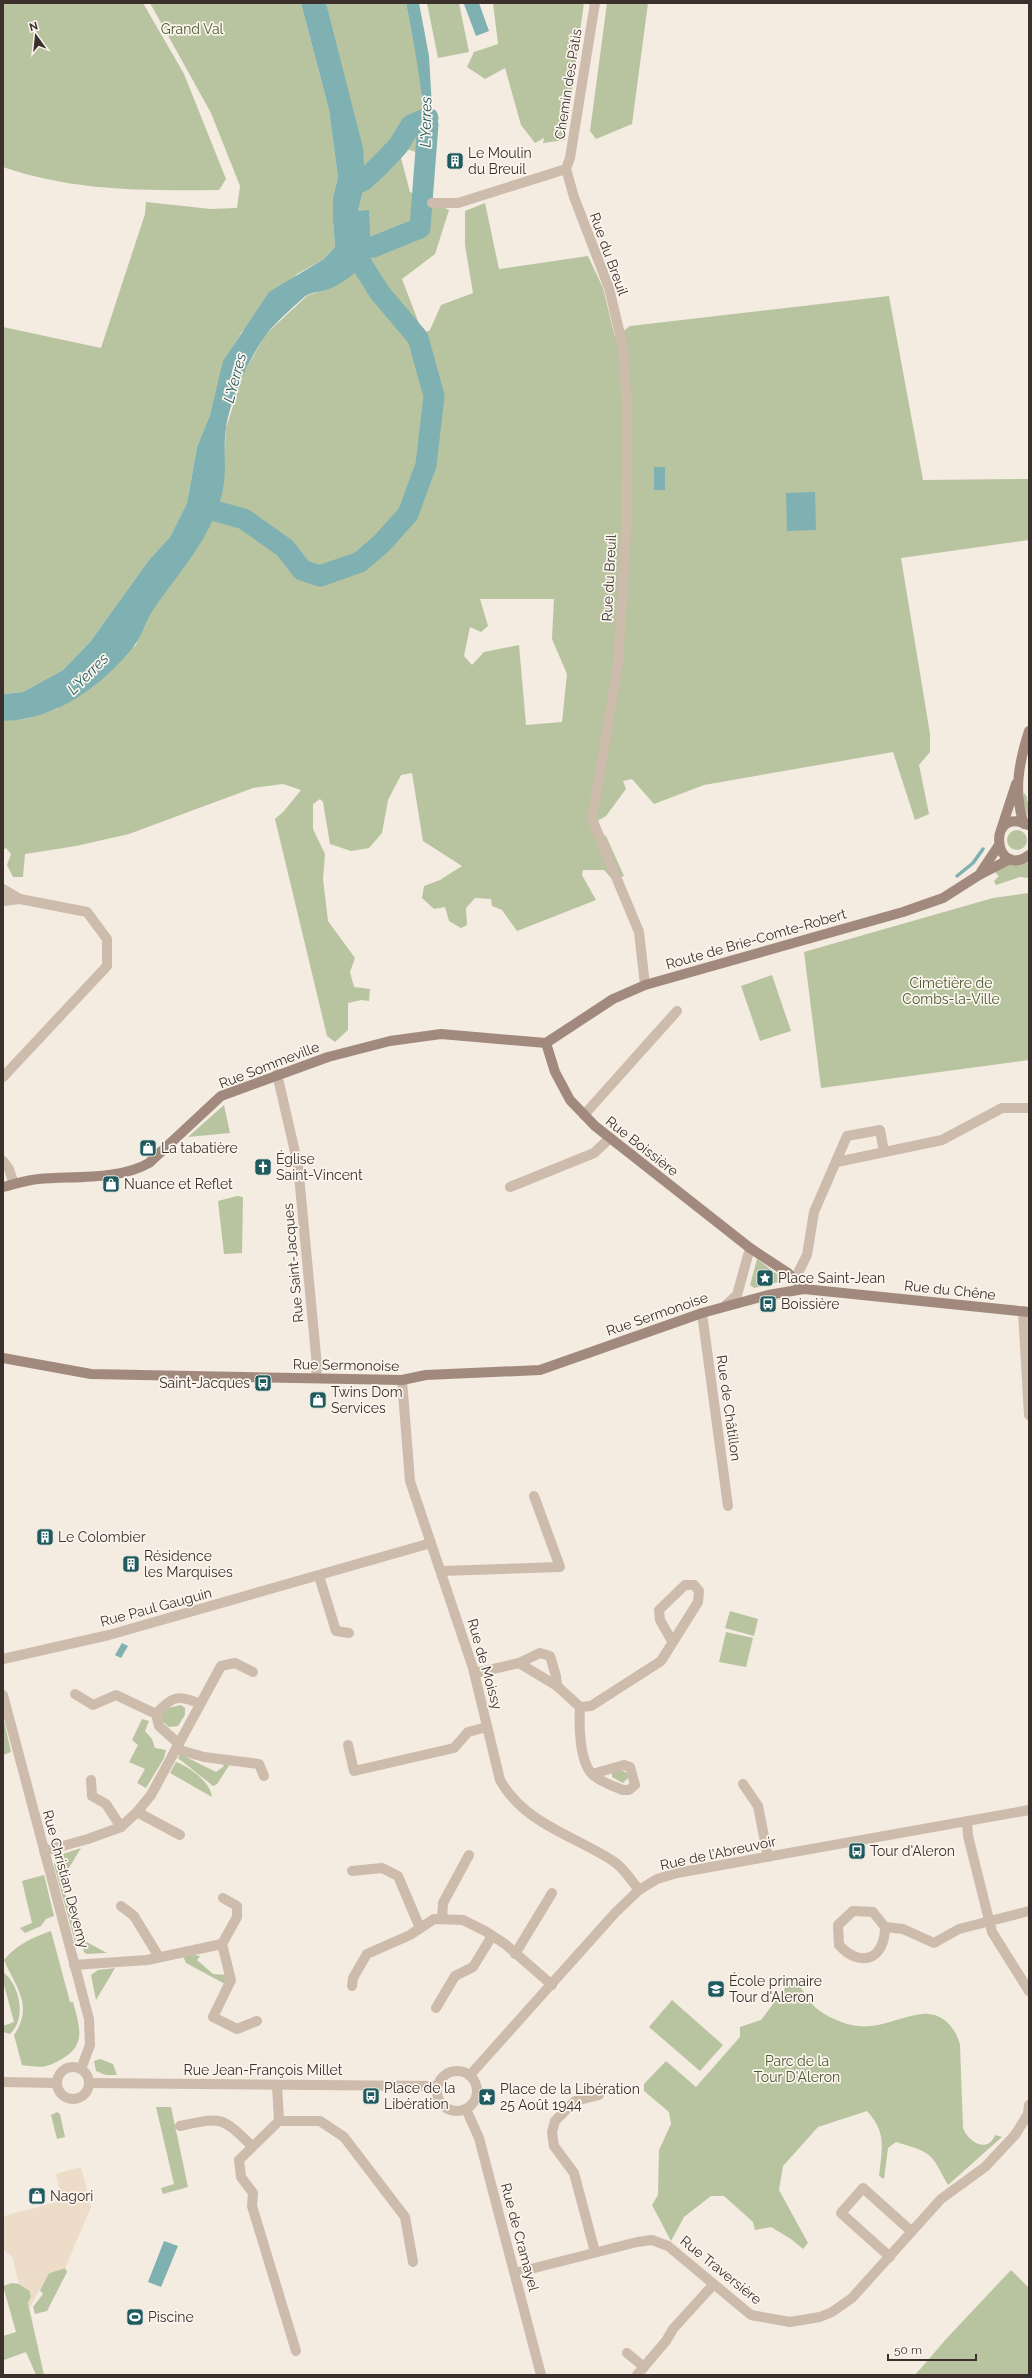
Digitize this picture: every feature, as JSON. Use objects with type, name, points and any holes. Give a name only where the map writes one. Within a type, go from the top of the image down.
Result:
[{"type":"street","name":"Chemin des Pâtis","points":[[566,169],[570,158],[595,3]]},
{"type":"street","points":[[432,203],[458,203],[566,169]]},
{"type":"street","name":"Rue du Breuil","points":[[566,169],[574,197],[609,288],[623,347],[627,405],[626,533],[618,664],[592,819],[639,932],[645,985]]},
{"type":"street","points":[[1027,825],[1018,806],[1018,778],[1022,752],[1029,731]]},
{"type":"street","points":[[1010,859],[1004,855],[999,846],[998,836],[1018,778]]},
{"type":"street","points":[[1001,830],[1010,823],[1027,825]]},
{"type":"street","name":"Route de Brie-Comte-Robert","points":[[979,875],[999,846]]},
{"type":"street","name":"Route de Brie-Comte-Robert","points":[[546,1043],[613,999],[645,985],[903,912],[944,898],[979,875],[1010,859],[1019,860],[1029,855]]},
{"type":"street","points":[[3,889],[20,899]]},
{"type":"street","points":[[3,901],[20,899],[87,912],[107,939],[107,966],[4,1075]]},
{"type":"street","points":[[584,1115],[677,1011]]},
{"type":"street","name":"Rue Sommeville","points":[[3,1187],[38,1179],[126,1172],[142,1167],[149,1163],[222,1096],[277,1074],[390,1041],[441,1034],[546,1043]]},
{"type":"street","name":"Rue Boissière","points":[[546,1043],[555,1072],[570,1100],[584,1115],[610,1138],[750,1248],[795,1279],[804,1289]]},
{"type":"street","name":"Rue Saint-Jacques","points":[[277,1074],[294,1141],[316,1350],[318,1373],[316,1378]]},
{"type":"street","points":[[837,1162],[942,1140],[1002,1108],[1029,1108]]},
{"type":"street","points":[[795,1279],[807,1255],[814,1212],[847,1136],[880,1130],[884,1152]]},
{"type":"street","points":[[510,1187],[594,1153],[610,1138]]},
{"type":"street","points":[[3,1161],[9,1169],[14,1184]]},
{"type":"street","points":[[726,1305],[737,1295],[750,1248]]},
{"type":"street","name":"Rue du Chêne","points":[[726,1305],[804,1289],[1026,1312]]},
{"type":"street","name":"Rue Sermonoise","points":[[3,1358],[91,1374],[402,1380],[426,1375],[540,1370],[726,1305]]},
{"type":"street","points":[[1026,1312],[1029,1415]]},
{"type":"street","name":"Rue de Châtillon","points":[[702,1313],[728,1506]]},
{"type":"street","name":"Rue de Moissy","points":[[402,1380],[410,1481],[475,1673],[500,1780],[509,1796],[524,1810],[614,1861],[639,1890]]},
{"type":"street","points":[[441,1571],[560,1567],[534,1496]]},
{"type":"street","name":"Rue Paul Gauguin","points":[[3,1659],[109,1635],[431,1543]]},
{"type":"street","points":[[319,1576],[336,1631],[349,1633]]},
{"type":"street","points":[[519,1663],[557,1686],[580,1707],[590,1706],[662,1661],[672,1641],[698,1602],[699,1591],[694,1585],[684,1585],[659,1610],[660,1620],[672,1641]]},
{"type":"street","points":[[475,1673],[519,1663],[540,1653],[550,1656],[556,1676],[557,1686]]},
{"type":"street","points":[[44,1851],[88,1839],[121,1827],[137,1812],[151,1795],[221,1666],[235,1663],[253,1672]]},
{"type":"street","points":[[75,1694],[93,1705],[116,1695],[156,1714]]},
{"type":"street","name":"Rue Christian Devemy","points":[[3,1695],[89,2019],[90,2045],[81,2070]]},
{"type":"street","points":[[156,1714],[168,1700],[183,1696],[200,1704]]},
{"type":"street","points":[[580,1707],[579,1733],[588,1766],[592,1774]]},
{"type":"street","points":[[156,1714],[159,1726],[177,1746],[204,1757],[259,1764],[264,1776]]},
{"type":"street","points":[[348,1745],[354,1771],[454,1748],[468,1732],[487,1727]]},
{"type":"street","points":[[91,1780],[92,1796],[106,1804],[121,1827]]},
{"type":"street","points":[[743,1784],[758,1806],[768,1857]]},
{"type":"street","name":"Rue de l'Abreuvoir","points":[[470,2075],[615,1913],[639,1890],[658,1879],[677,1873],[1029,1810]]},
{"type":"street","points":[[137,1812],[180,1835]]},
{"type":"street","points":[[966,1821],[968,1836],[988,1920],[999,1944],[1029,1991]]},
{"type":"street","points":[[442,1919],[443,1904],[469,1855]]},
{"type":"street","points":[[352,1871],[382,1868],[398,1876],[420,1928]]},
{"type":"street","points":[[515,1954],[552,1893]]},
{"type":"street","points":[[223,1898],[237,1906],[237,1917],[222,1944],[231,1980],[213,2017],[237,2029],[257,2021]]},
{"type":"street","points":[[121,1906],[134,1916],[159,1957]]},
{"type":"street","points":[[885,1928],[885,1942],[877,1954],[863,1959],[849,1956],[839,1945],[838,1925],[852,1911],[873,1912],[885,1928],[903,1929],[934,1943],[959,1929],[988,1920],[1029,1911]]},
{"type":"street","points":[[352,1986],[353,1978],[367,1954],[420,1928],[434,1919],[462,1920],[492,1936],[552,1985]]},
{"type":"street","points":[[436,2008],[455,1976],[472,1967],[492,1936]]},
{"type":"street","points":[[74,1965],[159,1957],[222,1944]]},
{"type":"street","points":[[72,2067],[81,2070],[87,2075],[89,2083],[83,2096],[68,2099],[60,2092],[57,2083],[63,2071],[72,2067]]},
{"type":"street","points":[[458,2070],[470,2075],[477,2087],[475,2100],[466,2109],[459,2111],[447,2108],[438,2099],[437,2086],[440,2080],[451,2071],[458,2070]]},
{"type":"street","points":[[3,2082],[57,2083]]},
{"type":"street","name":"Rue Jean-François Millet","points":[[89,2083],[437,2086]]},
{"type":"street","points":[[277,2084],[279,2121]]},
{"type":"street","points":[[595,2252],[574,2173],[554,2146],[552,2132],[556,2121],[575,2101],[599,2095]]},
{"type":"street","name":"Rue de Cramayel","points":[[466,2109],[479,2138],[541,2375]]},
{"type":"street","name":"Rue Traversière","points":[[515,2273],[646,2240],[657,2241],[668,2246],[713,2285],[751,2315],[774,2321],[808,2321],[832,2312],[844,2305],[890,2257],[911,2231],[941,2199],[984,2167],[1015,2135],[1029,2111]]},
{"type":"street","points":[[180,2126],[212,2119],[229,2123],[252,2146]]},
{"type":"street","points":[[296,2351],[252,2206],[253,2193],[241,2177],[239,2160],[279,2121],[320,2121],[344,2137],[405,2217],[413,2262]]},
{"type":"street","points":[[890,2257],[841,2213],[863,2188],[911,2231]]},
{"type":"street","points":[[627,2352],[641,2371],[666,2341],[673,2329],[713,2285]]},
{"type":"green space","points":[[3,3],[143,3],[184,74],[226,179],[219,190],[110,188],[56,181],[3,167]]},
{"type":"green space","name":"Grand Val","points":[[150,3],[301,3],[329,110],[338,178],[333,197],[335,247],[324,259],[297,274],[241,333],[224,361],[210,415],[197,447],[187,503],[170,537],[149,560],[90,642],[63,670],[23,692],[3,694],[3,327],[101,348],[145,214],[146,202],[211,209],[237,208],[240,186],[211,113]]},
{"type":"green space","points":[[326,3],[406,3],[420,73],[423,117],[410,118],[421,135],[422,154],[406,149],[401,158],[410,192],[449,210],[435,254],[402,279],[423,334],[430,330],[441,305],[473,293],[465,245],[465,211],[485,203],[499,269],[588,256],[603,288],[615,337],[630,326],[889,296],[923,480],[1029,479],[1029,540],[901,558],[930,734],[930,752],[919,765],[929,814],[915,820],[893,752],[704,785],[654,804],[632,779],[623,781],[626,789],[606,816],[591,825],[595,833],[606,836],[624,876],[613,880],[604,870],[583,870],[582,875],[596,900],[517,931],[502,910],[492,906],[491,899],[475,898],[466,908],[467,925],[461,928],[449,921],[445,907],[434,909],[422,898],[424,886],[440,880],[462,866],[423,841],[412,773],[401,775],[388,800],[382,833],[369,848],[351,851],[330,844],[323,802],[320,799],[313,804],[313,829],[325,854],[323,879],[328,921],[355,958],[350,972],[354,987],[370,989],[369,1001],[361,1000],[348,1003],[348,1030],[335,1042],[327,1036],[275,819],[284,811],[301,790],[283,784],[253,788],[129,834],[76,846],[25,854],[23,877],[13,877],[7,865],[11,854],[6,848],[3,850],[3,721],[26,719],[57,709],[136,645],[147,617],[223,489],[226,428],[243,374],[266,334],[308,295],[329,289],[369,211],[358,211],[365,183]],"holes":[[[480,599],[554,599],[552,639],[567,674],[562,722],[526,725],[519,645],[484,652],[472,665],[464,656],[470,627],[481,632],[488,626]]]},
{"type":"green space","points":[[427,3],[459,3],[469,52],[438,58]]},
{"type":"green space","points":[[493,3],[584,3],[565,140],[543,143],[544,138],[535,143],[521,125],[505,68],[485,79],[467,67],[474,52],[498,44]]},
{"type":"green space","points":[[607,3],[648,3],[632,124],[596,139],[590,131]]},
{"type":"green space","points":[[1024,793],[1027,797],[1027,801],[1029,802],[1029,819],[1022,801]]},
{"type":"green space","points":[[1017,830],[1024,833],[1027,840],[1024,847],[1017,850],[1010,847],[1007,840],[1010,833]]},
{"type":"green space","points":[[1029,862],[1029,878],[1020,877],[996,885],[994,881],[999,876],[995,872],[1006,865]]},
{"type":"green space","name":"Cimetière de Combs-la-Ville","points":[[1029,893],[1029,1060],[821,1088],[804,952],[993,898]]},
{"type":"green space","points":[[772,975],[791,1031],[760,1041],[741,986]]},
{"type":"green space","points":[[224,1105],[230,1133],[188,1137]]},
{"type":"green space","points":[[237,1196],[243,1197],[242,1253],[224,1254],[218,1201]]},
{"type":"green space","points":[[757,1259],[781,1277],[779,1282],[754,1288],[750,1285]]},
{"type":"green space","points":[[730,1611],[758,1619],[754,1636],[725,1628]]},
{"type":"green space","points":[[726,1632],[753,1638],[746,1667],[719,1662]]},
{"type":"green space","points":[[181,1705],[185,1708],[185,1715],[178,1726],[169,1727],[162,1721],[162,1712],[164,1709]]},
{"type":"green space","points":[[3,1716],[11,1752],[3,1755]]},
{"type":"green space","points":[[142,1719],[149,1721],[145,1731],[152,1739],[155,1748],[166,1750],[164,1758],[146,1788],[137,1783],[145,1769],[129,1762],[138,1745],[132,1740]]},
{"type":"green space","points":[[180,1754],[216,1772],[224,1766],[222,1763],[230,1764],[217,1784],[213,1786],[178,1758]]},
{"type":"green space","points":[[176,1762],[187,1767],[198,1775],[207,1785],[212,1797],[170,1773]]},
{"type":"green space","points":[[621,1770],[627,1773],[628,1778],[623,1783],[612,1777],[612,1773]]},
{"type":"green space","points":[[81,1848],[63,1878],[59,1859],[60,1855]]},
{"type":"green space","points":[[56,1859],[79,1946],[75,1942],[54,1865]]},
{"type":"green space","points":[[44,1875],[54,1916],[46,1919],[41,1926],[25,1933],[20,1928],[32,1923],[22,1881]]},
{"type":"green space","points":[[51,1931],[70,2002],[73,2002],[78,2020],[78,2042],[69,2055],[50,2065],[38,2067],[22,2065],[14,2035],[23,2015],[23,2005],[18,1988],[4,1960],[9,1954],[25,1942]]},
{"type":"green space","points":[[81,1939],[107,1953],[86,1954],[84,1952]]},
{"type":"green space","points":[[183,1956],[200,1956],[197,1960],[213,1974],[228,1975],[225,1984],[186,1963]]},
{"type":"green space","points":[[115,1968],[96,2000],[91,1975],[98,1970]]},
{"type":"green space","points":[[3,1972],[14,1985],[19,2002],[20,2011],[18,2020],[15,2028],[10,2034],[3,2032],[3,2026],[14,2022],[3,1981]]},
{"type":"green space","name":"Parc de la Tour D'Aleron","points":[[797,1981],[809,2000],[817,2009],[832,2018],[847,2024],[861,2026],[879,2025],[914,2015],[923,2014],[930,2014],[942,2018],[952,2027],[960,2045],[963,2128],[969,2138],[978,2144],[988,2144],[992,2141],[995,2135],[1002,2137],[948,2185],[929,2155],[896,2142],[888,2148],[884,2179],[879,2176],[882,2141],[878,2126],[867,2111],[818,2127],[783,2166],[779,2190],[808,2243],[803,2249],[791,2239],[771,2227],[755,2230],[753,2222],[724,2196],[711,2196],[684,2217],[671,2241],[652,2205],[658,2195],[659,2150],[671,2124],[669,2112],[644,2091],[644,2084],[666,2061],[696,2087],[740,2037],[740,2027],[761,2020],[788,1984]]},
{"type":"green space","points":[[672,2000],[723,2045],[700,2071],[649,2027]]},
{"type":"green space","points":[[100,2059],[113,2064],[117,2075],[106,2075],[96,2071],[94,2061]]},
{"type":"green space","points":[[156,2107],[171,2107],[188,2187],[163,2194],[161,2188],[174,2184]]},
{"type":"green space","points":[[57,2112],[60,2114],[65,2137],[57,2139],[51,2115]]},
{"type":"green space","points":[[65,2268],[67,2272],[47,2311],[35,2314],[33,2307],[43,2294],[40,2290],[49,2273]]},
{"type":"green space","points":[[1011,2270],[1029,2288],[1029,2375],[915,2375],[947,2338]]},
{"type":"green space","points":[[12,2283],[19,2284],[30,2291],[31,2297],[28,2303],[44,2375],[36,2375],[26,2352],[4,2360],[3,2336],[16,2332],[3,2286]]},
{"type":"shaded area","points":[[81,2167],[91,2207],[65,2268],[49,2273],[30,2307],[28,2303],[31,2297],[30,2291],[19,2284],[12,2256],[3,2250],[3,2219],[7,2215],[62,2201],[56,2174]]},
{"type":"water","points":[[301,3],[326,3],[363,148],[365,183],[358,211],[369,210],[371,256],[357,271],[341,283],[326,290],[307,295],[273,326],[253,355],[236,392],[228,417],[225,436],[224,481],[219,505],[195,551],[152,611],[140,637],[134,646],[107,674],[76,698],[41,714],[23,719],[3,721],[3,694],[23,692],[63,670],[90,642],[149,560],[170,537],[187,503],[197,447],[210,415],[223,361],[269,292],[324,259],[335,247],[333,197],[338,178],[329,110]]},
{"type":"water","points":[[406,3],[419,3],[429,56],[433,124],[432,157],[427,170],[430,199],[422,199],[426,154],[424,116]]},
{"type":"water","points":[[479,3],[489,31],[476,36],[464,4]]},
{"type":"water","points":[[654,467],[665,467],[665,490],[654,490]]},
{"type":"water","points":[[815,492],[816,530],[787,531],[786,493]]},
{"type":"water","points":[[122,1643],[128,1646],[121,1658],[115,1655]]},
{"type":"water","points":[[164,2241],[178,2246],[161,2287],[148,2282]]},
{"type":"waterway","points":[[348,188],[364,180],[379,166],[398,146],[411,125],[428,118]]},
{"type":"waterway","name":"L'Yerres","points":[[344,255],[352,249],[373,247],[420,228],[428,124]]},
{"type":"waterway","points":[[201,507],[244,519],[285,548],[302,570],[320,576],[360,562],[382,543],[408,514],[426,465],[434,396],[418,338],[380,293],[352,249],[351,240]]},
{"type":"waterway","points":[[957,876],[973,863],[983,849]]},
{"type":"place","name":"Le Moulin du Breuil","points":[[455,161]]},
{"type":"place","name":"La tabatière","points":[[148,1148]]},
{"type":"place","name":"Église Saint-Vincent","points":[[263,1167]]},
{"type":"place","name":"Nuance et Reflet","points":[[111,1184]]},
{"type":"place","name":"Place Saint-Jean","points":[[765,1278]]},
{"type":"place","name":"Boissière","points":[[768,1304]]},
{"type":"place","name":"Saint-Jacques","points":[[263,1383]]},
{"type":"place","name":"Twins Dom Services","points":[[318,1400]]},
{"type":"place","name":"Le Colombier","points":[[45,1537]]},
{"type":"place","name":"Résidence les Marquises","points":[[131,1564]]},
{"type":"place","name":"Tour d'Aleron","points":[[857,1851]]},
{"type":"place","name":"École primaire Tour d'Aleron","points":[[716,1989]]},
{"type":"place","name":"Place de la Libération","points":[[371,2096]]},
{"type":"place","name":"Place de la Libération 25 Août 1944","points":[[487,2097]]},
{"type":"place","name":"Nagori","points":[[37,2196]]},
{"type":"place","name":"Piscine","points":[[135,2317]]}]
